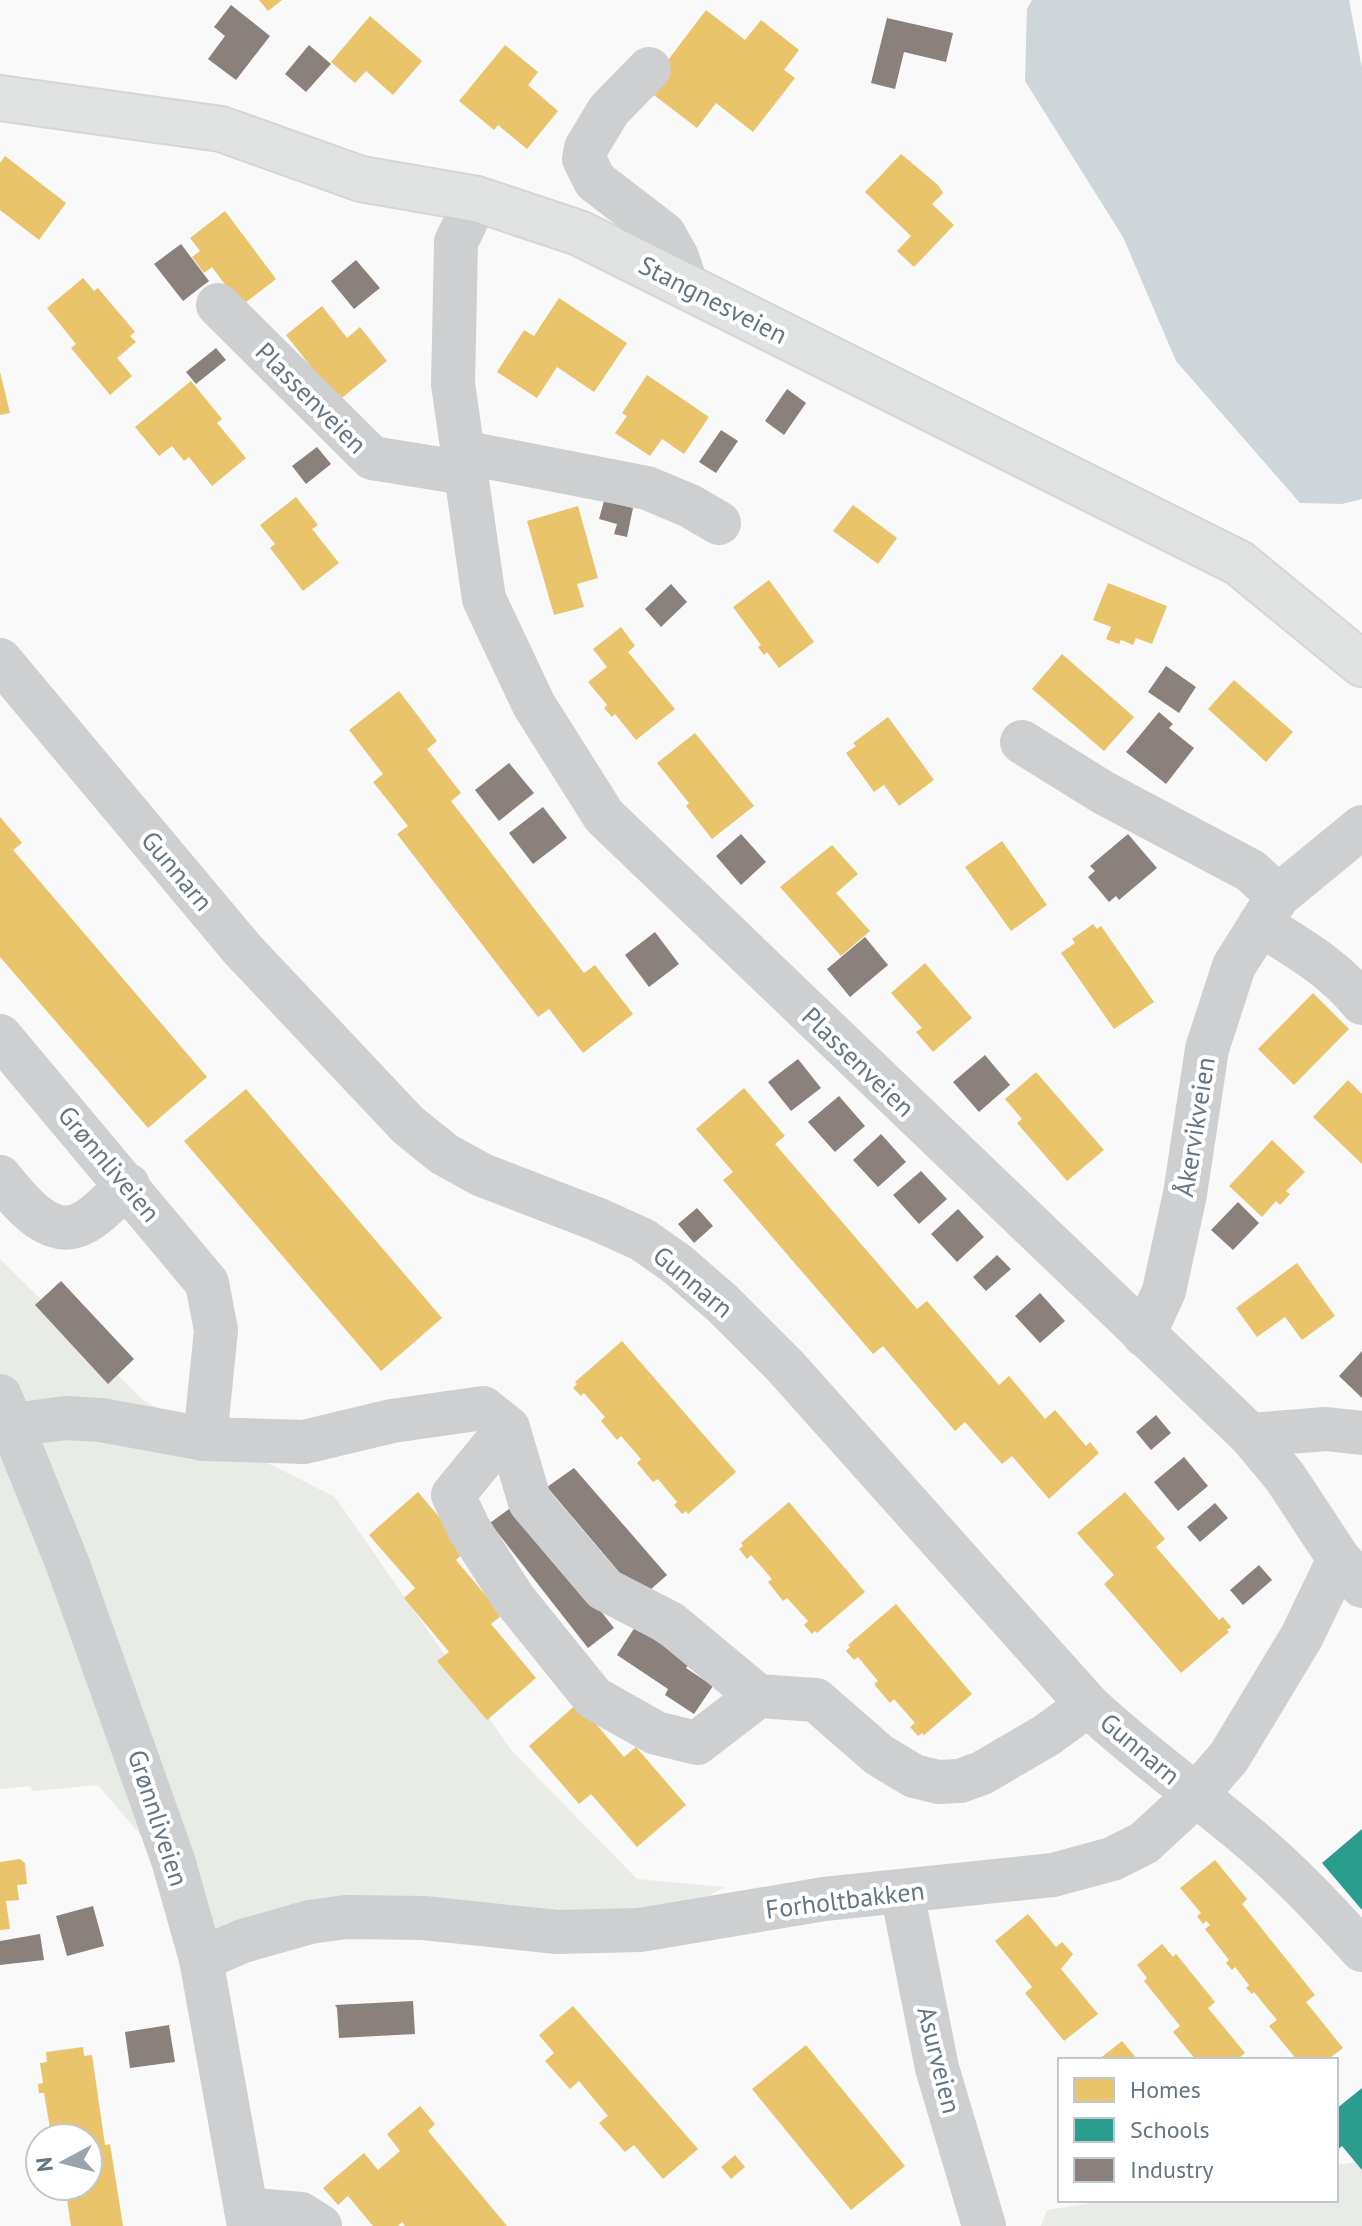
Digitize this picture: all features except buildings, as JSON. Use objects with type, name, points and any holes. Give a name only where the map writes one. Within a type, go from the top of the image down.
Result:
[{"type":"main road","name":"Stangnesveien","points":[[0,98],[221,129],[361,179],[477,199],[579,233],[1239,563],[1362,664]]},
{"type":"street","points":[[649,69],[609,110],[586,148],[584,159],[595,181],[664,234],[677,257],[687,287]]},
{"type":"street","name":"Plassenveien","points":[[477,199],[456,242],[453,384],[484,599],[534,705],[604,816],[1250,1435],[1285,1477],[1350,1572]]},
{"type":"street","name":"Plassenveien","points":[[218,305],[372,458],[464,462]]},
{"type":"street","points":[[464,462],[647,488],[690,506],[719,523]]},
{"type":"street","name":"Gunnarn","points":[[0,660],[243,950],[408,1125],[444,1154],[482,1175],[643,1240],[677,1264],[722,1303],[785,1366],[1088,1705],[1124,1740],[1196,1795],[1306,1888],[1362,1950]]},
{"type":"street","points":[[1022,742],[1104,793],[1251,871],[1269,910],[1346,983],[1362,1003]]},
{"type":"street","name":"Åkervikveien","points":[[1144,1335],[1164,1291],[1185,1194],[1207,1049],[1234,966],[1269,910],[1362,827]]},
{"type":"street","name":"Grønnliveien","points":[[0,1036],[207,1283],[216,1330],[205,1439]]},
{"type":"street","points":[[0,1177],[29,1213],[53,1225],[69,1227],[84,1224],[128,1185]]},
{"type":"street","name":"Grønnliveien","points":[[247,2218],[201,1959],[173,1860],[68,1565],[7,1411],[101,1420],[205,1439],[304,1442],[392,1421],[483,1408],[508,1428]]},
{"type":"street","points":[[508,1428],[530,1502],[604,1589],[670,1623],[758,1696],[816,1700],[879,1755],[914,1776],[938,1782],[960,1781],[982,1773],[1047,1735],[1088,1705]]},
{"type":"street","points":[[508,1428],[453,1495],[469,1529],[514,1599],[594,1698],[656,1733],[697,1743],[758,1696]]},
{"type":"street","points":[[1250,1435],[1326,1429],[1362,1433]]},
{"type":"street","name":"Forholtbakken","points":[[201,1959],[243,1941],[310,1922],[345,1917],[424,1918],[483,1926],[590,1933],[640,1930],[824,1899],[1053,1875],[1112,1859],[1144,1843],[1196,1795],[1229,1757],[1302,1636],[1350,1572]]},
{"type":"street","name":"Asurveien","points":[[902,1892],[937,2068],[984,2226]]},
{"type":"street","points":[[247,2218],[301,2214],[320,2226]]},
{"type":"shaded area","points":[[1032,0],[1349,0],[1362,68],[1362,499],[1342,504],[1300,503],[1176,361],[1123,237],[1025,81],[1027,9]]},
{"type":"shaded area","points":[[0,1259],[144,1401],[335,1497],[511,1750],[637,1879],[724,1887],[660,1926],[394,1916],[204,1968],[168,1867],[98,1785],[33,1791],[30,1786],[0,1789]]},
{"type":"shaded area","points":[[1362,2161],[1362,2226],[1041,2226],[1047,2210],[1098,2202],[1338,2202],[1338,2165]]}]
